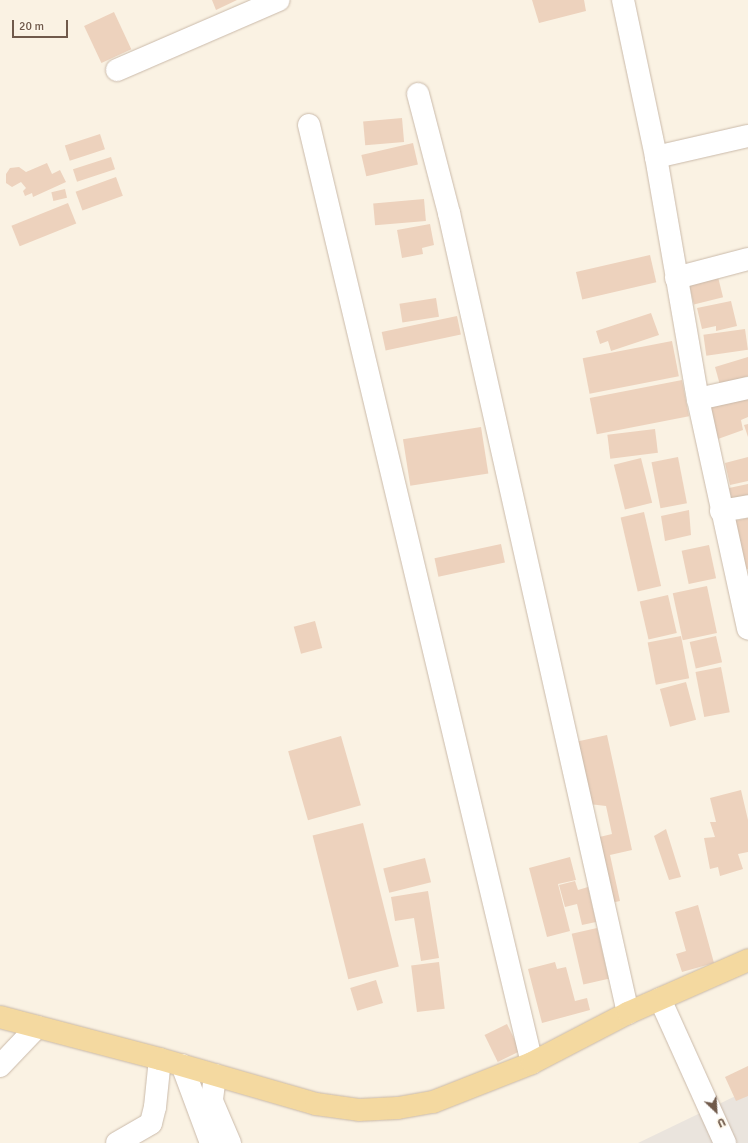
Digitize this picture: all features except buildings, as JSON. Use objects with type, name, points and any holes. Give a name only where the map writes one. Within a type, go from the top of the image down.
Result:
[{"type":"main road","points":[[0,1017],[182,1065],[316,1104],[360,1110],[398,1108],[432,1102],[532,1063],[628,1013],[748,960]]},
{"type":"street","points":[[117,70],[279,0]]},
{"type":"street","points":[[623,0],[656,157],[698,399],[721,511],[748,629]]},
{"type":"street","points":[[418,94],[449,213],[628,1013]]},
{"type":"street","points":[[309,125],[532,1063]]},
{"type":"street","points":[[656,157],[748,136]]},
{"type":"street","points":[[676,278],[748,259]]},
{"type":"street","points":[[698,399],[748,388]]},
{"type":"street","points":[[721,511],[748,506]]},
{"type":"street","points":[[660,999],[725,1143]]},
{"type":"street","points":[[0,1066],[37,1027]]},
{"type":"street","points":[[117,1143],[150,1123],[155,1107],[160,1059]]},
{"type":"street","points":[[182,1065],[218,1138]]},
{"type":"street","points":[[215,1075],[212,1102],[218,1138]]},
{"type":"shaded area","points":[[748,1090],[748,1143],[638,1143]]}]
